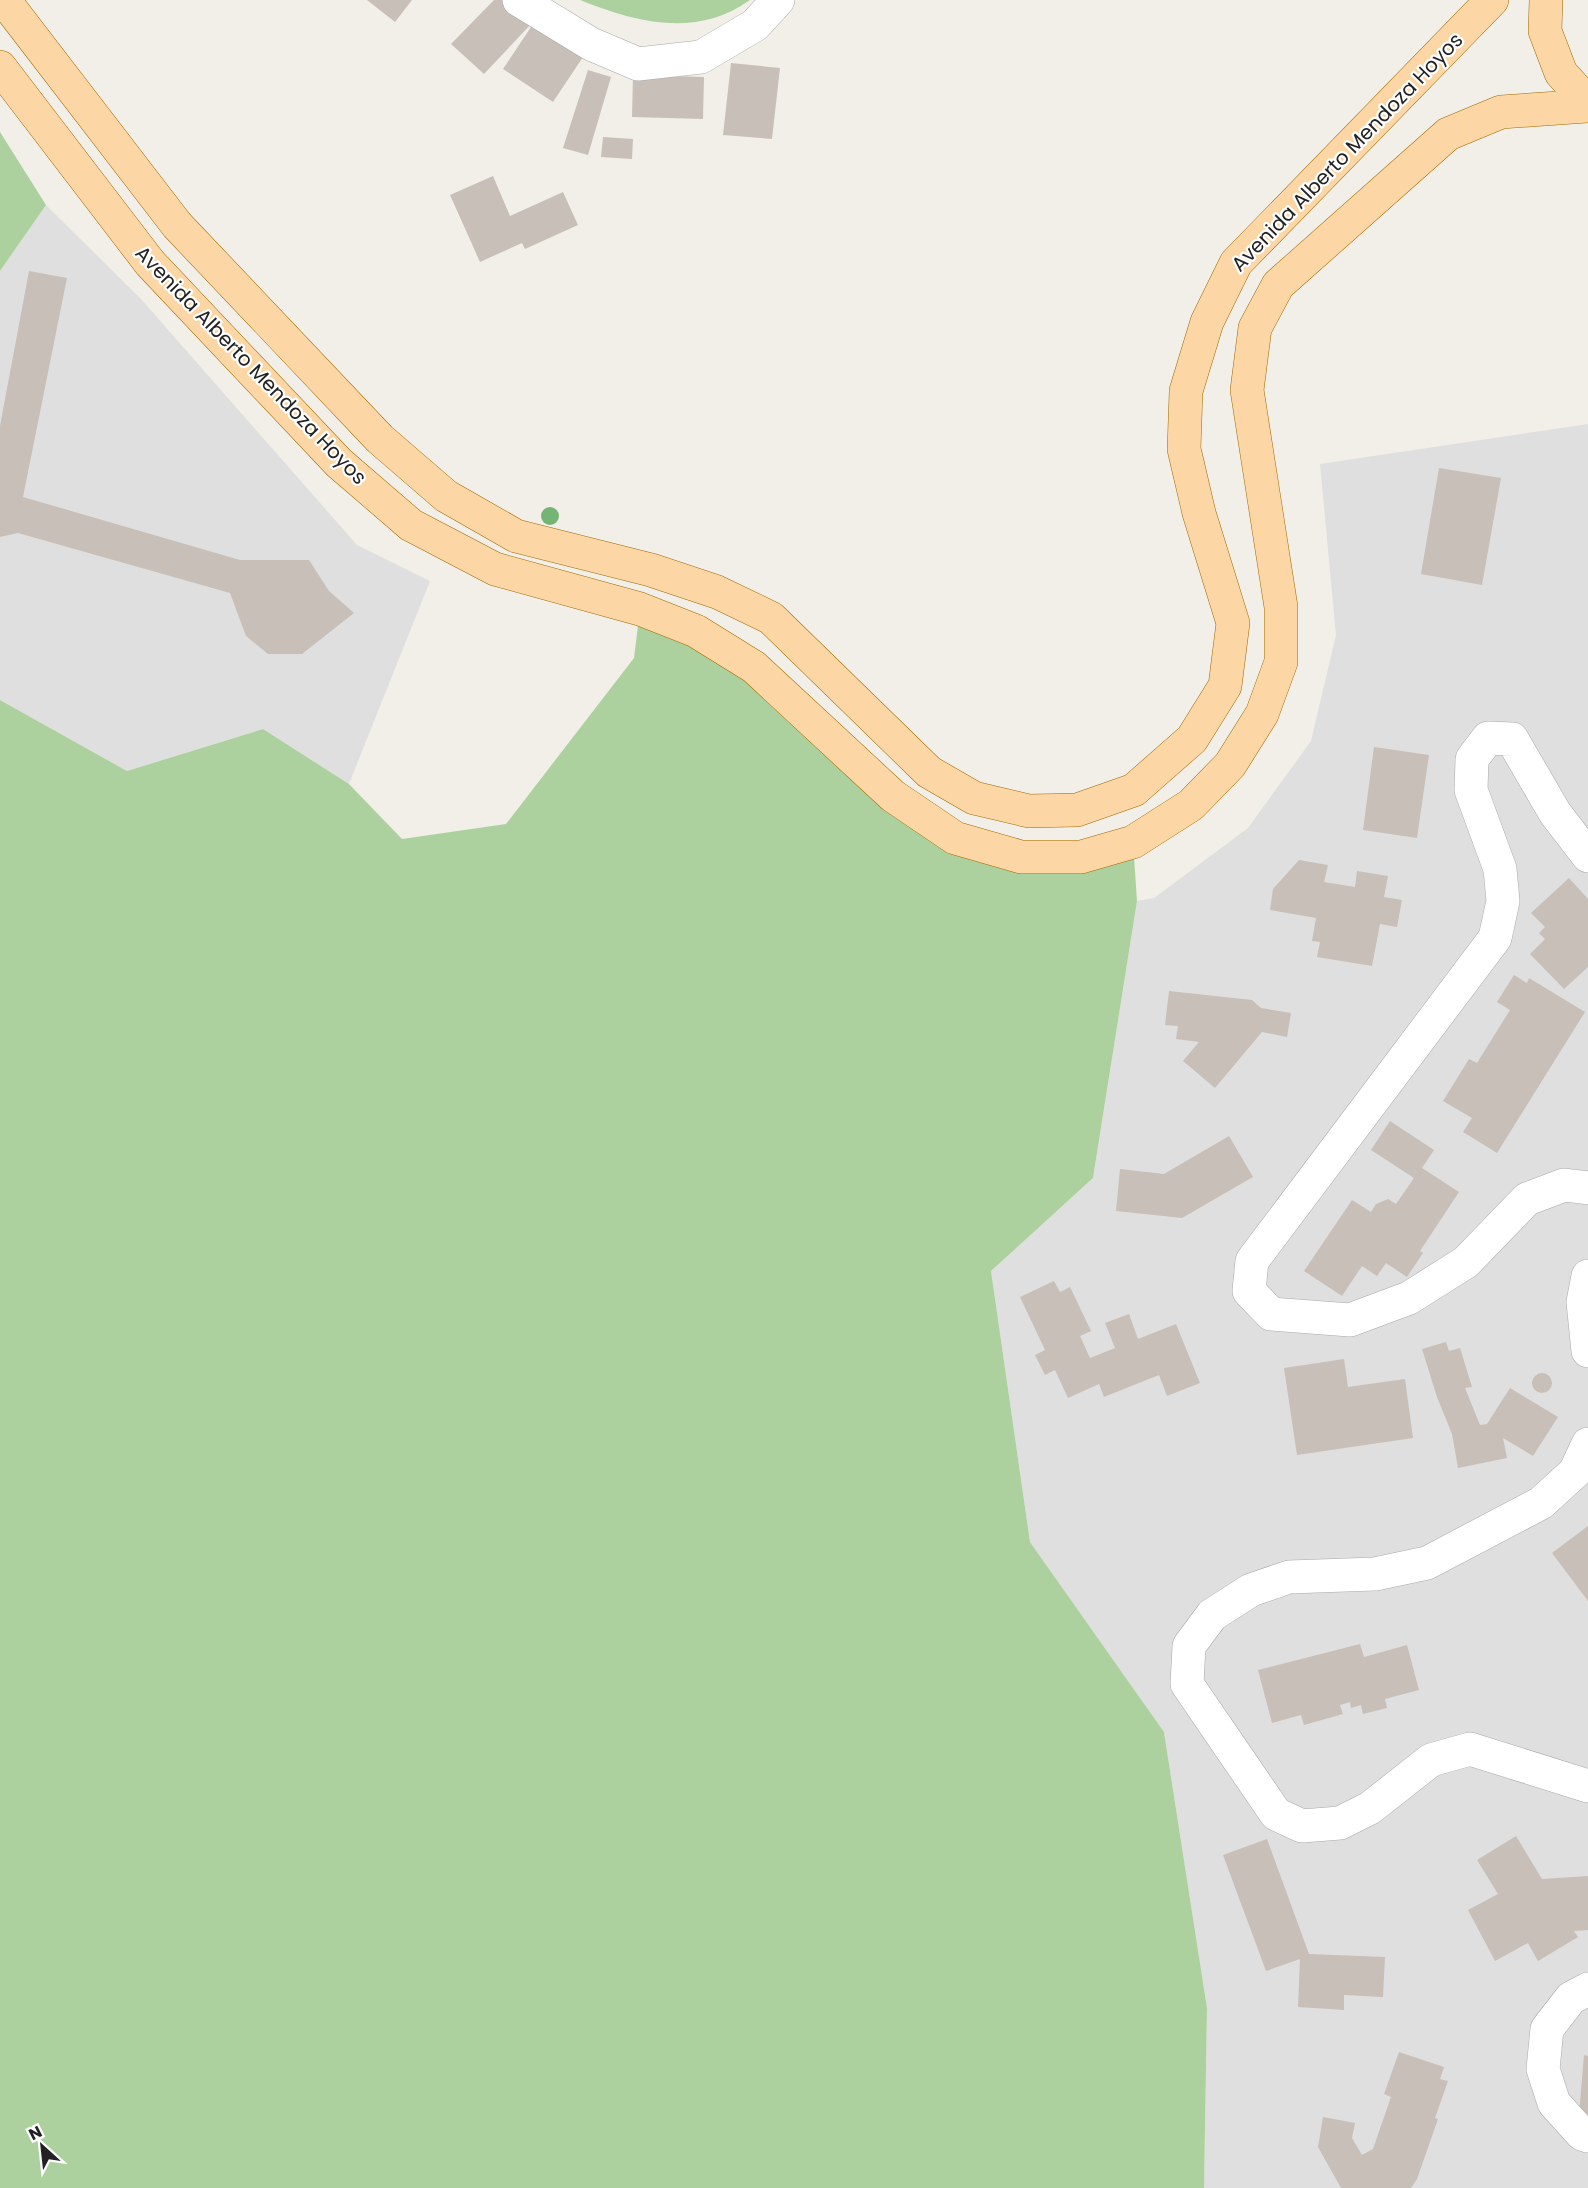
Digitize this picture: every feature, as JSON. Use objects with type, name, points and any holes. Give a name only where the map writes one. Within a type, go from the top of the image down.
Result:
[{"type":"main road","name":"Avenida Alberto Mendoza Hoyos","points":[[4,0],[177,225],[380,439],[446,496],[516,536],[651,570],[717,592],[771,618],[929,772],[974,798],[1029,811],[1077,810],[1134,790],[1192,739],[1225,686],[1233,623],[1199,513],[1184,449],[1186,391],[1207,322],[1236,263],[1492,0]]},
{"type":"main road","points":[[1546,0],[1545,31],[1561,73],[1588,104]]},
{"type":"main road","name":"Avenida Alberto Mendoza Hoyos","points":[[0,68],[150,263],[339,463],[411,525],[495,569],[640,609],[696,631],[754,667],[902,802],[955,838],[1021,857],[1081,857],[1133,842],[1191,805],[1230,765],[1262,714],[1281,662],[1281,607],[1247,390],[1255,328],[1278,285],[1448,134],[1501,112],[1588,104]]},
{"type":"street","points":[[519,0],[591,44],[638,64],[701,57],[755,25],[778,0]]},
{"type":"street","points":[[1588,856],[1555,813],[1512,739],[1488,738],[1472,759],[1471,790],[1500,869],[1503,901],[1495,938],[1252,1261],[1249,1291],[1271,1314],[1350,1320],[1409,1298],[1466,1262],[1527,1199],[1564,1185],[1588,1188]]},
{"type":"street","points":[[1588,1276],[1583,1302],[1588,1351]]},
{"type":"street","points":[[1588,1444],[1575,1472],[1541,1503],[1427,1563],[1375,1574],[1289,1577],[1251,1590],[1212,1615],[1189,1646],[1187,1684],[1276,1814],[1302,1826],[1340,1823],[1370,1808],[1431,1760],[1470,1749],[1588,1786]]},
{"type":"street","points":[[1588,1989],[1571,1998],[1547,2029],[1543,2069],[1554,2103],[1582,2134],[1588,2136]]},
{"type":"shaded area","points":[[46,205],[141,299],[357,545],[430,581],[349,784],[263,729],[127,771],[0,700],[0,271]]},
{"type":"shaded area","points":[[1588,424],[1588,2188],[1204,2188],[1207,2008],[1164,1732],[1030,1542],[991,1271],[1093,1178],[1137,901],[1154,898],[1248,828],[1311,741],[1336,635],[1320,464]]},
{"type":"green space","points":[[580,0],[750,0],[730,12],[709,19],[688,23],[666,23],[623,15]]},
{"type":"green space","points":[[0,132],[46,205],[0,271]]},
{"type":"green space","points":[[640,609],[696,631],[893,796],[1021,857],[1133,842],[1137,901],[1093,1178],[991,1271],[1030,1542],[1164,1732],[1207,2008],[1204,2188],[0,2188],[0,700],[127,771],[263,729],[349,784],[402,839],[506,824],[634,658]]},
{"type":"building","points":[[367,0],[412,0],[395,22]]},
{"type":"building","points":[[494,0],[507,0],[532,23],[484,74],[451,44]]},
{"type":"building","points":[[537,18],[587,51],[553,102],[503,69]]},
{"type":"building","points":[[731,63],[780,68],[772,139],[723,135]]},
{"type":"building","points":[[588,70],[611,77],[588,155],[563,148]]},
{"type":"building","points":[[633,75],[704,77],[703,119],[632,117]]},
{"type":"building","points":[[603,137],[633,139],[632,159],[601,157]]},
{"type":"building","points":[[493,176],[510,216],[563,192],[578,225],[525,249],[522,243],[480,262],[450,195]]},
{"type":"building","points":[[29,271],[67,278],[23,497],[240,560],[309,560],[329,591],[354,613],[302,654],[268,654],[246,636],[230,593],[18,533],[0,537],[0,426]]},
{"type":"building","points":[[1439,468],[1501,478],[1482,585],[1421,574]]},
{"type":"building","points":[[1374,747],[1429,755],[1417,838],[1363,830]]},
{"type":"building","points":[[1299,860],[1328,865],[1324,882],[1355,887],[1357,871],[1388,876],[1384,897],[1402,900],[1397,927],[1380,924],[1372,966],[1317,957],[1320,942],[1312,941],[1316,918],[1270,910],[1273,889]]},
{"type":"building","points":[[1569,878],[1588,899],[1588,967],[1564,989],[1530,954],[1545,939],[1539,933],[1545,927],[1531,913]]},
{"type":"building","points":[[1514,975],[1527,983],[1529,978],[1585,1012],[1497,1153],[1463,1132],[1472,1118],[1443,1101],[1469,1059],[1477,1063],[1510,1010],[1497,1002]]},
{"type":"building","points":[[1169,991],[1252,1000],[1261,1008],[1291,1013],[1287,1037],[1262,1032],[1215,1088],[1183,1061],[1199,1042],[1176,1039],[1178,1026],[1165,1025]]},
{"type":"building","points":[[1390,1121],[1434,1150],[1422,1168],[1459,1192],[1420,1251],[1423,1253],[1407,1277],[1386,1263],[1377,1276],[1362,1266],[1342,1296],[1304,1271],[1352,1200],[1371,1212],[1376,1204],[1388,1199],[1396,1204],[1414,1178],[1371,1150]]},
{"type":"building","points":[[1229,1136],[1253,1177],[1182,1218],[1116,1211],[1120,1169],[1164,1174]]},
{"type":"building","points":[[1054,1281],[1060,1292],[1070,1287],[1091,1331],[1080,1336],[1090,1358],[1115,1348],[1105,1323],[1129,1314],[1138,1339],[1176,1324],[1200,1383],[1167,1396],[1159,1375],[1104,1397],[1099,1384],[1068,1398],[1055,1370],[1045,1375],[1035,1355],[1045,1350],[1020,1297]]},
{"type":"building","points":[[1446,1342],[1449,1351],[1460,1348],[1472,1387],[1465,1388],[1480,1425],[1487,1424],[1510,1388],[1558,1417],[1533,1456],[1503,1438],[1507,1458],[1458,1468],[1452,1434],[1437,1397],[1422,1349]]},
{"type":"building","points":[[1344,1359],[1348,1387],[1405,1379],[1413,1438],[1297,1455],[1284,1368]]},
{"type":"building","points":[[1538,1373],[1546,1373],[1552,1379],[1552,1387],[1546,1393],[1538,1393],[1532,1387],[1532,1379]]},
{"type":"building","points":[[1588,1526],[1588,1601],[1552,1553]]},
{"type":"building","points":[[1360,1644],[1364,1657],[1407,1645],[1419,1690],[1385,1699],[1387,1708],[1363,1714],[1361,1705],[1351,1708],[1350,1702],[1340,1705],[1343,1714],[1304,1725],[1301,1715],[1272,1723],[1258,1670]]},
{"type":"building","points":[[1516,1836],[1542,1879],[1588,1876],[1588,1930],[1574,1931],[1578,1937],[1538,1961],[1528,1943],[1495,1961],[1468,1910],[1498,1894],[1477,1860]]},
{"type":"building","points":[[1267,1839],[1309,1954],[1385,1957],[1383,1997],[1344,1995],[1344,2010],[1298,2007],[1300,1959],[1266,1971],[1223,1855]]},
{"type":"building","points":[[1399,2052],[1444,2067],[1440,2079],[1448,2081],[1435,2118],[1438,2119],[1417,2179],[1411,2188],[1341,2188],[1318,2147],[1323,2117],[1355,2123],[1352,2138],[1362,2155],[1373,2149],[1391,2097],[1384,2094]]},
{"type":"building","points":[[1584,2055],[1588,2056],[1588,2116],[1579,2115]]}]
